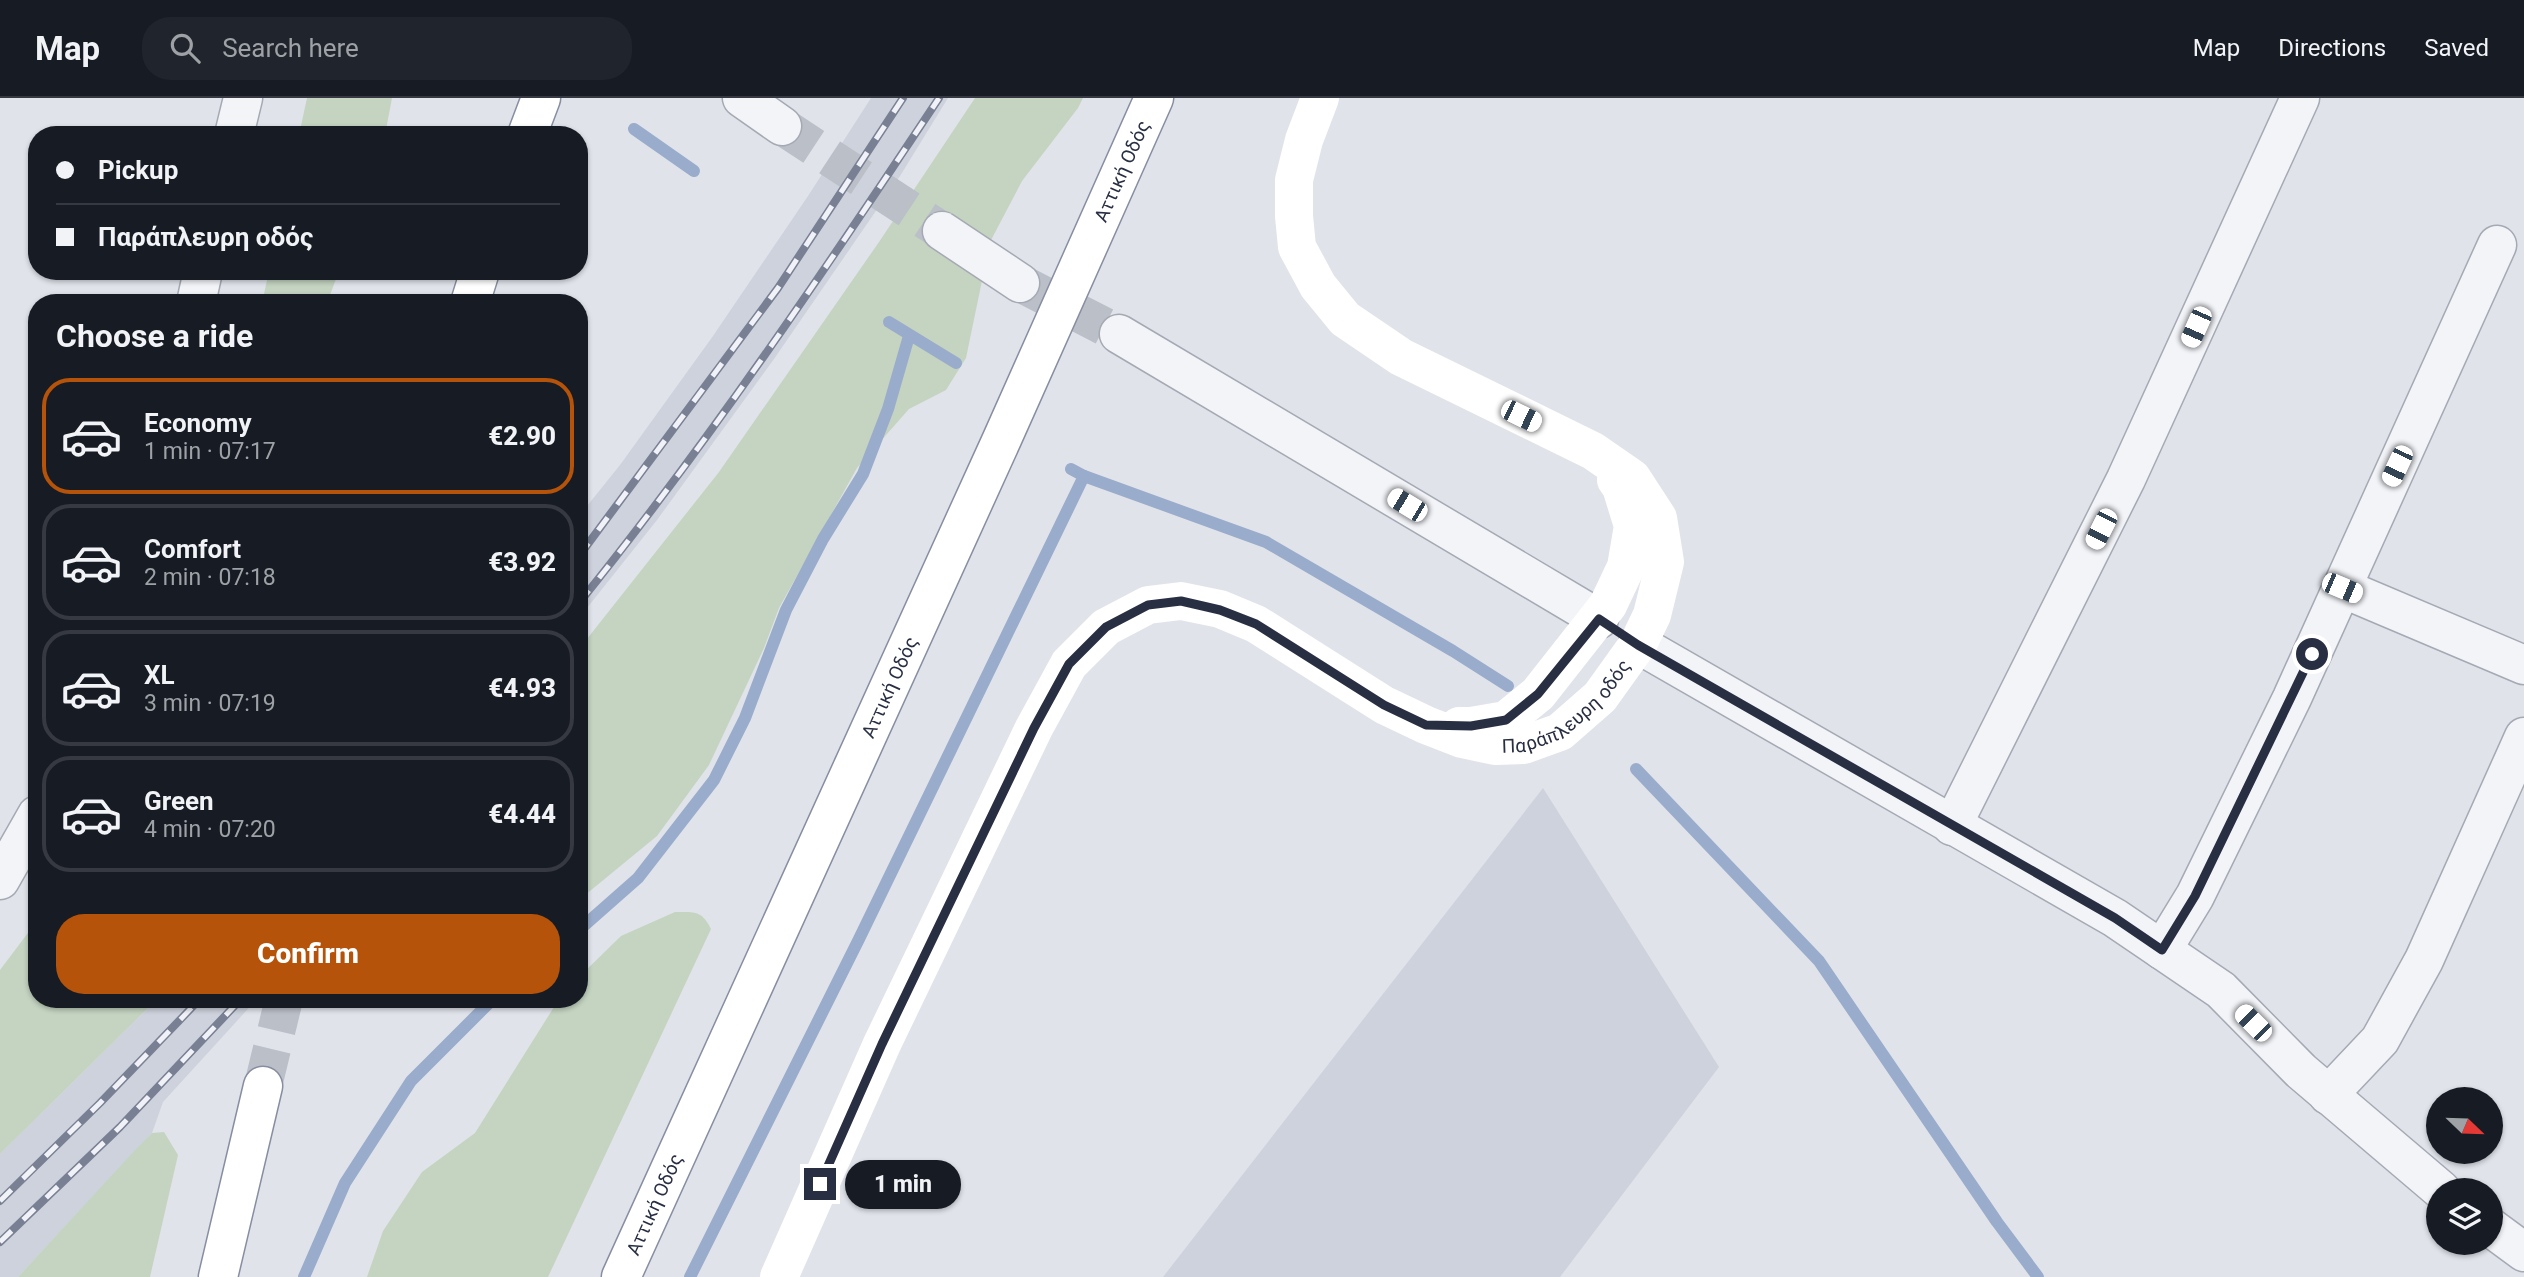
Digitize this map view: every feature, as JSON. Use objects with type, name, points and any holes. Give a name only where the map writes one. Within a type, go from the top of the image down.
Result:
[{"type":"main road","points":[[530,126],[541,98]]},
{"type":"main road","name":"Αττική Οδός","points":[[621,1277],[1003,439],[1154,98]]},
{"type":"main road","name":"Παράπλευρη οδός","points":[[779,1277],[882,1044],[1034,728],[1069,664],[1106,627],[1148,605],[1181,601],[1220,610],[1256,624],[1384,705],[1462,739],[1495,746],[1524,745],[1560,732],[1600,697],[1638,645],[1652,615],[1665,562],[1658,519],[1632,478],[1593,451],[1401,357],[1345,319],[1318,286],[1297,247],[1294,180],[1304,140],[1320,98]]},
{"type":"main road","name":"Παράπλευρη οδός","points":[[1426,725],[1471,726],[1506,720],[1538,694],[1599,619],[1626,567],[1633,526],[1621,487],[1593,451]]},
{"type":"main road","points":[[1599,619],[1638,645]]},
{"type":"main road","points":[[218,1277],[263,1086]]},
{"type":"street","points":[[236,126],[243,98]]},
{"type":"street","points":[[742,98],[782,126]]},
{"type":"street","points":[[1952,826],[2126,480],[2300,98]]},
{"type":"street","points":[[942,231],[1020,283]]},
{"type":"street","points":[[2162,950],[2195,896],[2292,698],[2497,245]]},
{"type":"street","points":[[1119,334],[1599,619]]},
{"type":"street","points":[[2342,588],[2524,665]]},
{"type":"street","points":[[1638,645],[2115,918],[2221,990],[2301,1071],[2427,1178]]},
{"type":"street","points":[[2328,1095],[2380,1040],[2417,972],[2524,737]]},
{"type":"street","points":[[0,880],[28,831]]},
{"type":"street","points":[[2503,1237],[2524,1252]]},
{"type":"shaded area","points":[[871,98],[948,98],[900,176],[774,359],[657,520],[588,607],[588,505],[713,336]]},
{"type":"shaded area","points":[[1543,788],[1719,1067],[1560,1277],[1163,1277]]},
{"type":"shaded area","points":[[148,1008],[249,1008],[163,1102],[152,1133],[18,1277],[0,1277],[0,1154]]},
{"type":"green space","points":[[307,98],[392,98],[387,126],[301,126]]},
{"type":"green space","points":[[975,98],[1083,98],[1022,181],[990,242],[966,358],[946,390],[909,409],[857,468],[779,608],[764,648],[709,765],[657,836],[588,893],[588,638],[719,472],[879,242]]},
{"type":"green space","points":[[267,280],[336,280],[330,294],[264,294]]},
{"type":"green space","points":[[675,912],[697,913],[711,929],[548,1277],[367,1277],[383,1231],[422,1172],[475,1133],[553,1008],[588,1008],[588,968],[621,936]]},
{"type":"green space","points":[[28,933],[28,1008],[148,1008],[0,1154],[0,970]]},
{"type":"green space","points":[[164,1132],[178,1155],[150,1277],[18,1277],[152,1133]]},
{"type":"waterway","points":[[634,129],[694,171]]},
{"type":"waterway","points":[[889,322],[956,363]]},
{"type":"waterway","points":[[588,922],[638,878],[714,780],[745,718],[786,610],[823,539],[863,474],[888,409],[909,336]]},
{"type":"waterway","points":[[690,1277],[859,939],[1084,476],[1071,469]]},
{"type":"waterway","points":[[1084,476],[1266,542],[1508,686]]},
{"type":"waterway","points":[[1636,769],[1819,961],[1997,1222],[2038,1277]]},
{"type":"waterway","points":[[304,1277],[345,1183],[411,1081],[484,1008]]},
{"type":"tunnel","points":[[782,126],[942,231]]},
{"type":"tunnel","points":[[1020,283],[1119,334]]},
{"type":"tunnel","points":[[263,1086],[282,1008]]},
{"type":"railway","points":[[588,544],[778,288],[903,98]]},
{"type":"railway","points":[[588,592],[720,418],[939,98]]},
{"type":"railway","points":[[0,1201],[191,1008]]},
{"type":"railway","points":[[0,1242],[120,1127],[232,1008]]},
{"type":"route","points":[[820,1184],[882,1044],[1034,728],[1069,664],[1106,627],[1148,605],[1181,601],[1220,610],[1256,624],[1384,705],[1426,725],[1471,726],[1506,720],[1538,694],[1599,619],[1638,645],[2115,918],[2162,950],[2195,896],[2312,654]]}]
